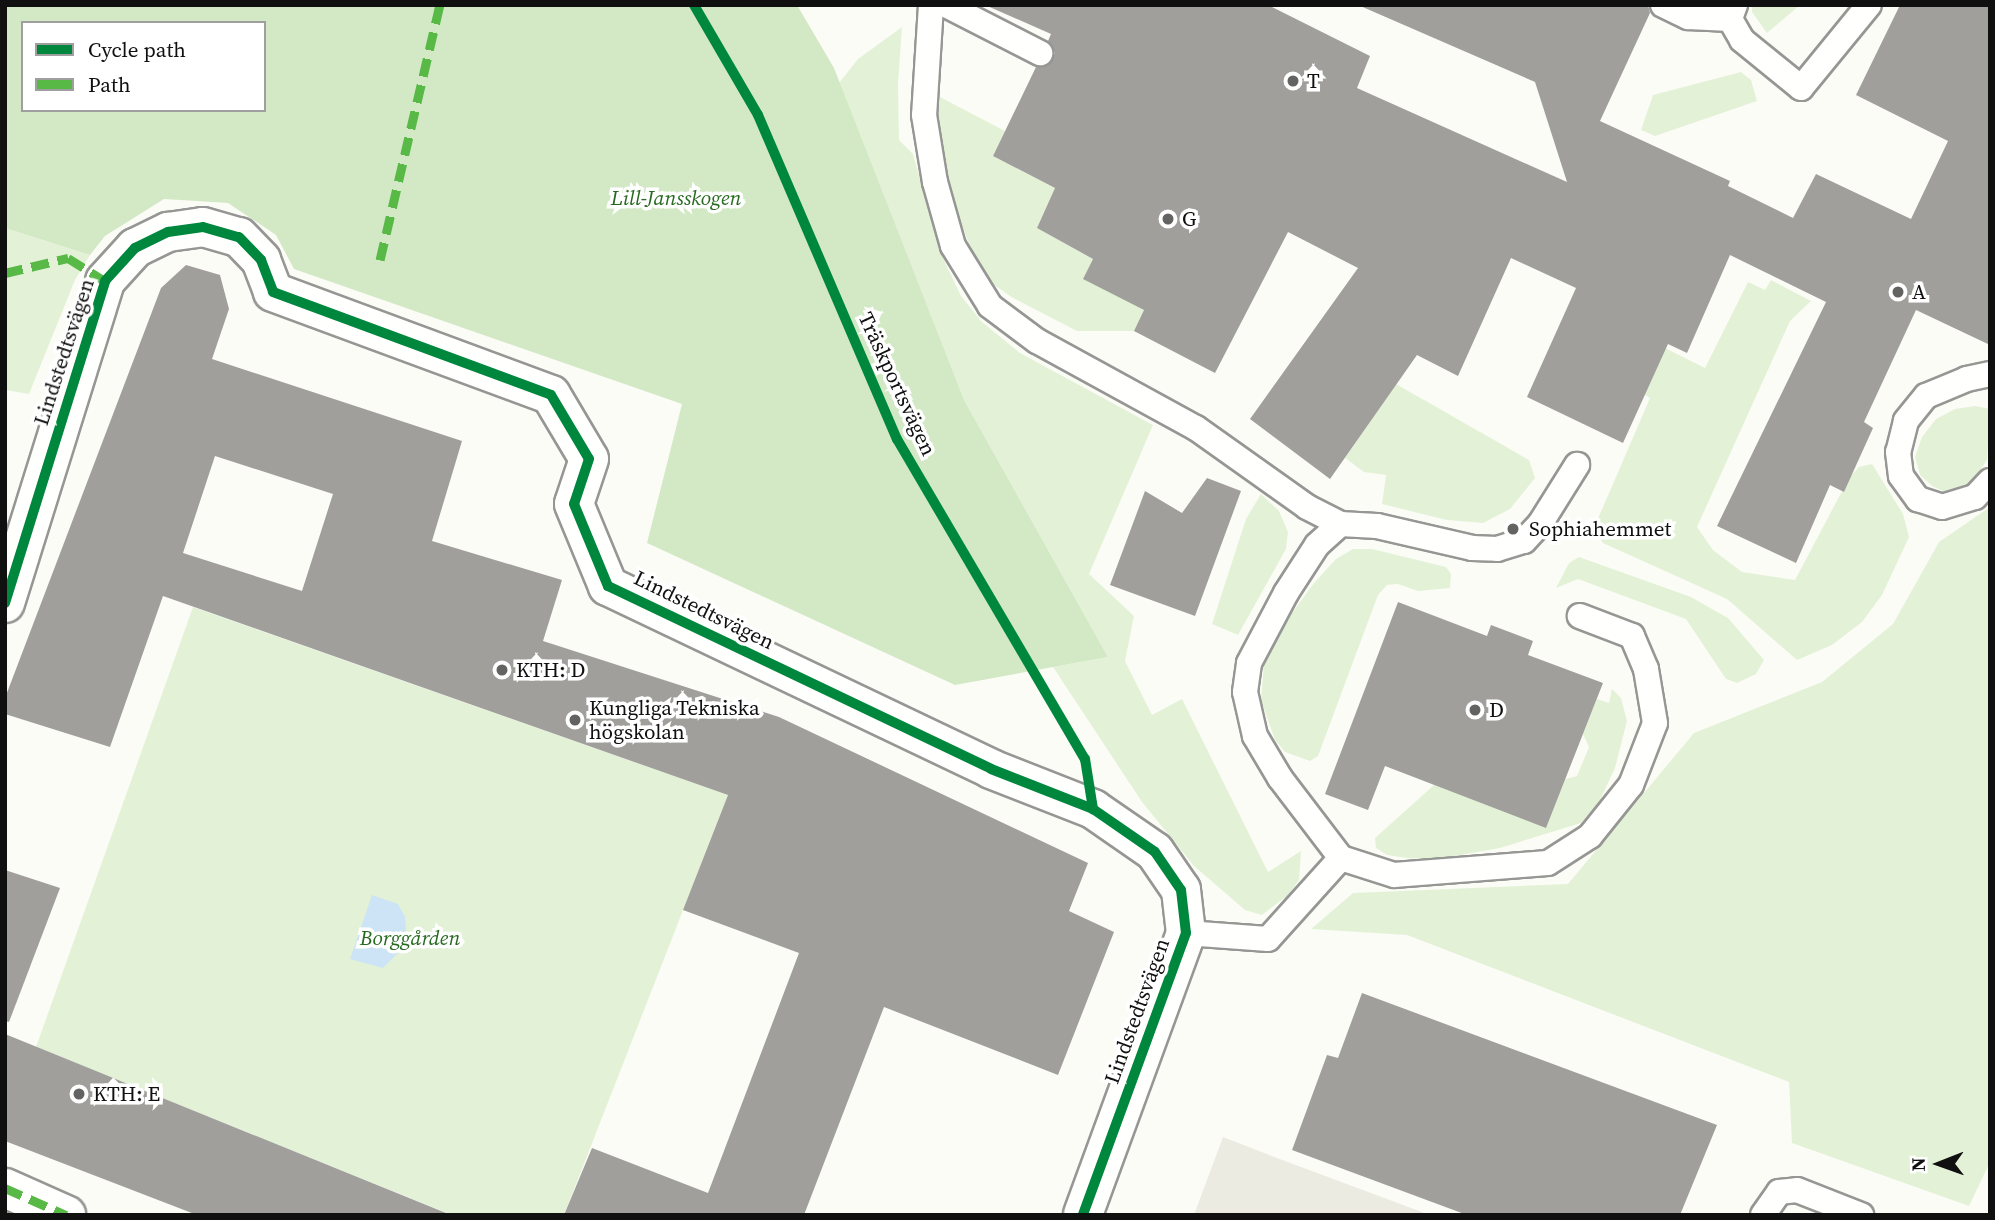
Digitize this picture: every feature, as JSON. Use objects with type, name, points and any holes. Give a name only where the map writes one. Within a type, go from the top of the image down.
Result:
[{"type":"street","name":"Lindstedtsvägen","points":[[6,600],[105,281],[135,248],[168,232],[203,227],[239,237],[261,260],[273,292],[551,395],[589,458],[574,504],[608,586],[991,769],[1094,809],[1155,852],[1181,890],[1186,933],[1083,1215]]},
{"type":"street","points":[[5,1188],[66,1215]]},
{"type":"lane","points":[[931,5],[924,115],[935,182],[953,246],[990,306],[1037,341],[1196,428],[1307,507],[1339,524],[1377,526],[1472,548],[1497,549],[1524,541],[1540,524],[1577,466]]},
{"type":"lane","points":[[946,5],[1040,53]]},
{"type":"lane","points":[[1663,5],[1688,17],[1732,12],[1742,40],[1801,88],[1869,5]]},
{"type":"lane","points":[[1990,374],[1967,379],[1926,396],[1906,421],[1898,452],[1901,476],[1918,499],[1942,507],[1975,497],[1990,481]]},
{"type":"lane","points":[[1339,524],[1317,545],[1286,593],[1249,663],[1245,692],[1255,736],[1280,778],[1340,858],[1394,875],[1548,863],[1590,836],[1631,785],[1655,723],[1646,669],[1632,636],[1580,616]]},
{"type":"lane","points":[[1186,933],[1268,939],[1340,858]]},
{"type":"lane","points":[[1763,1215],[1779,1192],[1797,1190],[1861,1215]]},
{"type":"green space","name":"Lill-Jansskogen","points":[[5,5],[797,5],[834,68],[964,400],[1108,657],[955,685],[647,543],[682,404],[294,269],[276,235],[228,203],[164,199],[105,236],[90,255],[5,228]]},
{"type":"green space","points":[[1752,5],[1800,5],[1767,33],[1752,12]]},
{"type":"green space","points":[[902,27],[898,84],[899,140],[913,154],[941,254],[961,296],[982,322],[1020,353],[1153,425],[1089,574],[1134,616],[1125,661],[1152,715],[1182,699],[1268,872],[1301,851],[1299,880],[1288,895],[1262,915],[1245,910],[1194,866],[1142,802],[1053,667],[1108,657],[964,400],[839,83],[858,59]]},
{"type":"green space","points":[[1741,72],[1751,80],[1757,101],[1655,136],[1641,130],[1653,95]]},
{"type":"green space","points":[[938,96],[1005,131],[993,156],[1055,188],[1037,228],[1093,259],[1084,278],[1144,310],[1134,331],[1077,331],[1013,298],[990,282],[976,262],[952,200],[938,118]]},
{"type":"green space","points":[[5,228],[90,255],[75,280],[29,394],[5,390]]},
{"type":"green space","points":[[1771,280],[1811,301],[1790,321],[1697,527],[1713,550],[1742,572],[1795,580],[1849,478],[1859,467],[1872,464],[1903,514],[1909,537],[1882,595],[1862,622],[1832,645],[1797,660],[1727,599],[1603,543],[1594,528],[1650,398],[1639,391],[1659,345],[1705,368],[1748,282],[1765,290]]},
{"type":"green space","points":[[1396,384],[1529,460],[1535,478],[1510,509],[1483,523],[1447,520],[1382,504],[1386,475],[1364,472],[1345,458]]},
{"type":"green space","points":[[1975,406],[1990,409],[1987,460],[1976,476],[1961,489],[1945,492],[1932,486],[1920,475],[1915,457],[1922,437],[1936,419],[1955,409]]},
{"type":"green space","points":[[1261,494],[1279,511],[1288,532],[1286,549],[1238,635],[1212,624],[1246,519]]},
{"type":"green space","points":[[1990,507],[1990,1162],[1969,1206],[1792,1143],[1789,1082],[1407,935],[1311,929],[1353,893],[1568,884],[1694,733],[1822,682],[1893,624],[1939,542]]},
{"type":"green space","points":[[1353,549],[1372,549],[1446,567],[1451,574],[1450,588],[1418,591],[1398,584],[1387,585],[1378,595],[1318,756],[1310,761],[1285,752],[1275,740],[1261,700],[1264,662],[1292,613],[1314,583],[1336,559]]},
{"type":"green space","points":[[1579,557],[1691,597],[1728,618],[1764,660],[1756,674],[1737,683],[1726,679],[1686,619],[1578,579],[1556,588],[1569,563]]},
{"type":"green space","name":"Borggården","points":[[193,607],[728,795],[564,1215],[452,1215],[36,1047]]},
{"type":"green space","points":[[1612,689],[1621,698],[1627,721],[1615,768],[1600,800],[1581,823],[1500,848],[1437,859],[1387,855],[1376,848],[1375,838],[1434,785],[1562,787],[1565,779],[1577,776],[1589,747],[1583,734],[1597,699],[1609,703]]},
{"type":"shaded area","points":[[1223,1137],[1277,1158],[1430,1215],[1194,1215]]},
{"type":"water","points":[[372,895],[398,904],[405,917],[406,930],[399,952],[383,968],[350,959]]},
{"type":"building","points":[[985,5],[1268,5],[1370,56],[1357,88],[1567,182],[1535,82],[1358,5],[1648,5],[1650,13],[1600,121],[1730,181],[1728,186],[1793,218],[1816,174],[1911,219],[1948,141],[1856,95],[1900,5],[1990,5],[1990,345],[1916,310],[1864,422],[1873,428],[1844,492],[1830,485],[1796,563],[1717,526],[1826,302],[1730,255],[1687,353],[1668,344],[1623,443],[1527,397],[1576,288],[1511,258],[1458,376],[1417,355],[1330,479],[1250,419],[1358,268],[1288,232],[1215,373],[1134,331],[1144,310],[1083,279],[1093,259],[1037,228],[1055,188],[993,156],[1036,67],[1049,65],[1055,53],[1048,41],[1051,34]]},
{"type":"building","name":"KTH: D","points":[[186,265],[220,275],[229,309],[212,359],[462,441],[432,541],[562,580],[543,641],[779,717],[1088,863],[1069,911],[1114,932],[1058,1075],[884,1007],[804,1215],[564,1215],[592,1148],[708,1193],[799,953],[683,910],[728,795],[163,596],[110,747],[5,714],[5,698],[161,288]],"holes":[[[215,456],[333,494],[302,591],[183,553]]]},
{"type":"building","points":[[1207,478],[1241,491],[1195,616],[1110,585],[1145,491],[1182,513]]},
{"type":"building","name":"D","points":[[1398,602],[1487,636],[1491,625],[1533,641],[1528,655],[1603,683],[1546,828],[1385,766],[1368,810],[1325,794]]},
{"type":"building","points":[[5,870],[60,888],[9,1022],[5,1021]]},
{"type":"building","points":[[1362,993],[1717,1125],[1680,1215],[1467,1215],[1292,1150],[1327,1055],[1338,1058]]},
{"type":"building","name":"KTH: E","points":[[5,1034],[446,1215],[197,1215],[5,1141]]},
{"type":"marked path","points":[[380,260],[440,5]]},
{"type":"marked path","points":[[5,273],[68,258],[105,281]]},
{"type":"marked path","points":[[5,1188],[66,1215]]},
{"type":"cycle path","name":"Träskportsvägen","points":[[694,5],[758,115],[897,439],[1085,759],[1093,809]]},
{"type":"cycle path","points":[[5,603],[105,281],[135,248],[168,232],[203,227],[239,237],[261,260],[273,292],[551,395],[589,459],[574,504],[608,586],[991,769],[1093,809],[1155,852],[1181,890],[1186,933],[1083,1215]]},
{"type":"place","name":"T","points":[[1293,81]]},
{"type":"place","name":"G","points":[[1168,219]]},
{"type":"place","name":"A","points":[[1898,292]]},
{"type":"place","name":"Sophiahemmet","points":[[1513,529]]},
{"type":"place","name":"KTH: D","points":[[502,670]]},
{"type":"place","name":"D","points":[[1475,710]]},
{"type":"place","name":"Kungliga Tekniska högskolan","points":[[575,720]]},
{"type":"place","name":"KTH: E","points":[[79,1094]]}]
